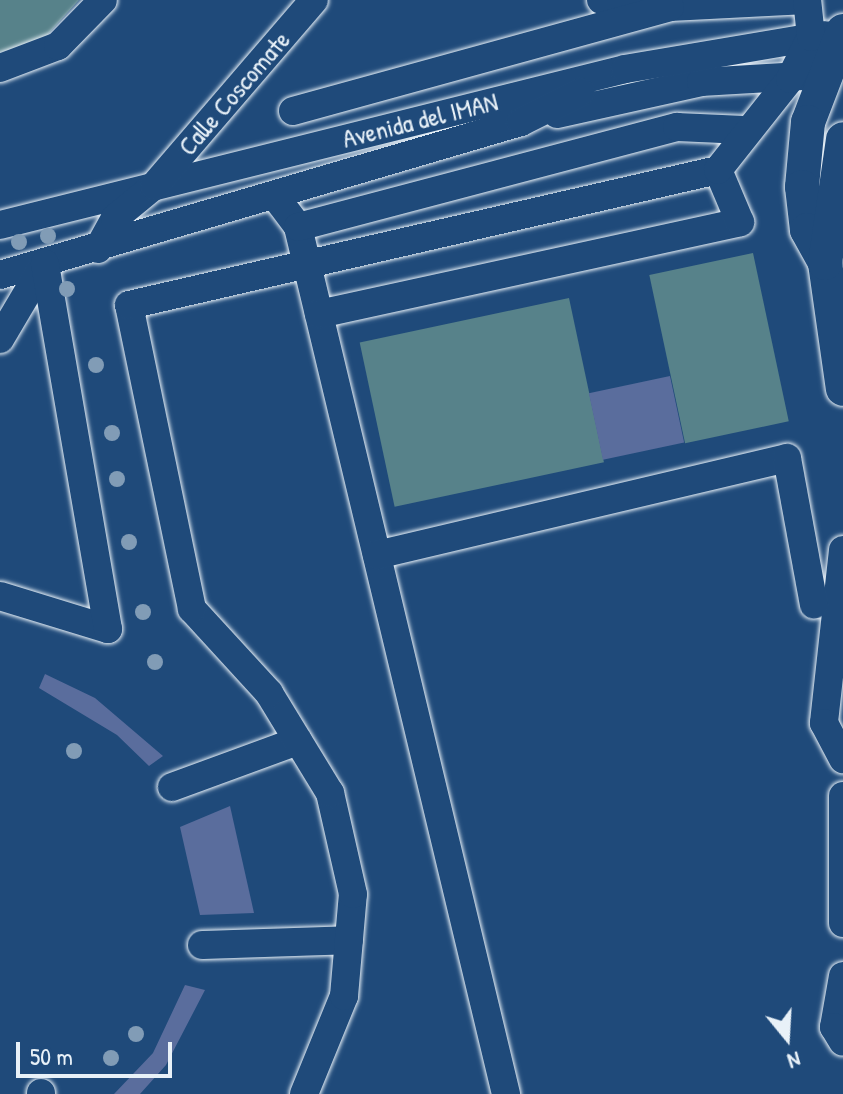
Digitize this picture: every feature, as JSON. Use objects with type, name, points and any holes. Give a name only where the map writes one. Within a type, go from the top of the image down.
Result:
[{"type":"main road","points":[[825,263],[807,230],[802,187],[808,122],[835,45]]},
{"type":"main road","points":[[843,139],[825,263],[843,389]]},
{"type":"street","points":[[0,68],[58,46],[103,0]]},
{"type":"street","name":"Calle Coscomate","points":[[98,249],[115,218],[154,186],[314,0]]},
{"type":"street","points":[[304,1094],[344,996],[353,894],[330,793],[269,693],[192,609],[129,305],[306,261],[718,170],[744,130],[790,79],[835,45],[807,0],[670,7],[601,0]]},
{"type":"street","points":[[293,111],[670,7]]},
{"type":"street","name":"Avenida del IMAN","points":[[0,225],[625,69],[835,45]]},
{"type":"street","points":[[521,122],[625,69]]},
{"type":"street","points":[[0,275],[98,249],[521,122],[701,82],[790,79]]},
{"type":"street","points":[[298,227],[677,127],[744,130]]},
{"type":"street","points":[[319,314],[740,222],[718,170]]},
{"type":"street","points":[[275,196],[298,227],[506,1094]]},
{"type":"street","points":[[8,329],[45,263]]},
{"type":"street","points":[[10,600],[108,629],[45,263]]},
{"type":"street","points":[[377,555],[787,458],[814,605]]},
{"type":"street","points":[[843,550],[824,723],[843,759]]},
{"type":"street","points":[[172,787],[298,741]]},
{"type":"street","points":[[843,796],[843,923]]},
{"type":"street","points":[[202,945],[349,940]]},
{"type":"street","points":[[843,976],[834,1027],[843,1042]]},
{"type":"green space","points":[[0,0],[79,0],[39,44],[0,52]]},
{"type":"green space","points":[[753,253],[789,421],[685,443],[649,275]]},
{"type":"green space","points":[[569,298],[604,462],[395,507],[360,342]]},
{"type":"building","points":[[670,376],[684,443],[603,460],[589,393]]},
{"type":"building","points":[[45,674],[95,698],[163,756],[149,766],[117,735],[39,688]]},
{"type":"building","points":[[230,806],[254,913],[200,915],[180,827]]},
{"type":"building","points":[[185,985],[205,990],[166,1065],[140,1094],[114,1094],[153,1053]]}]
